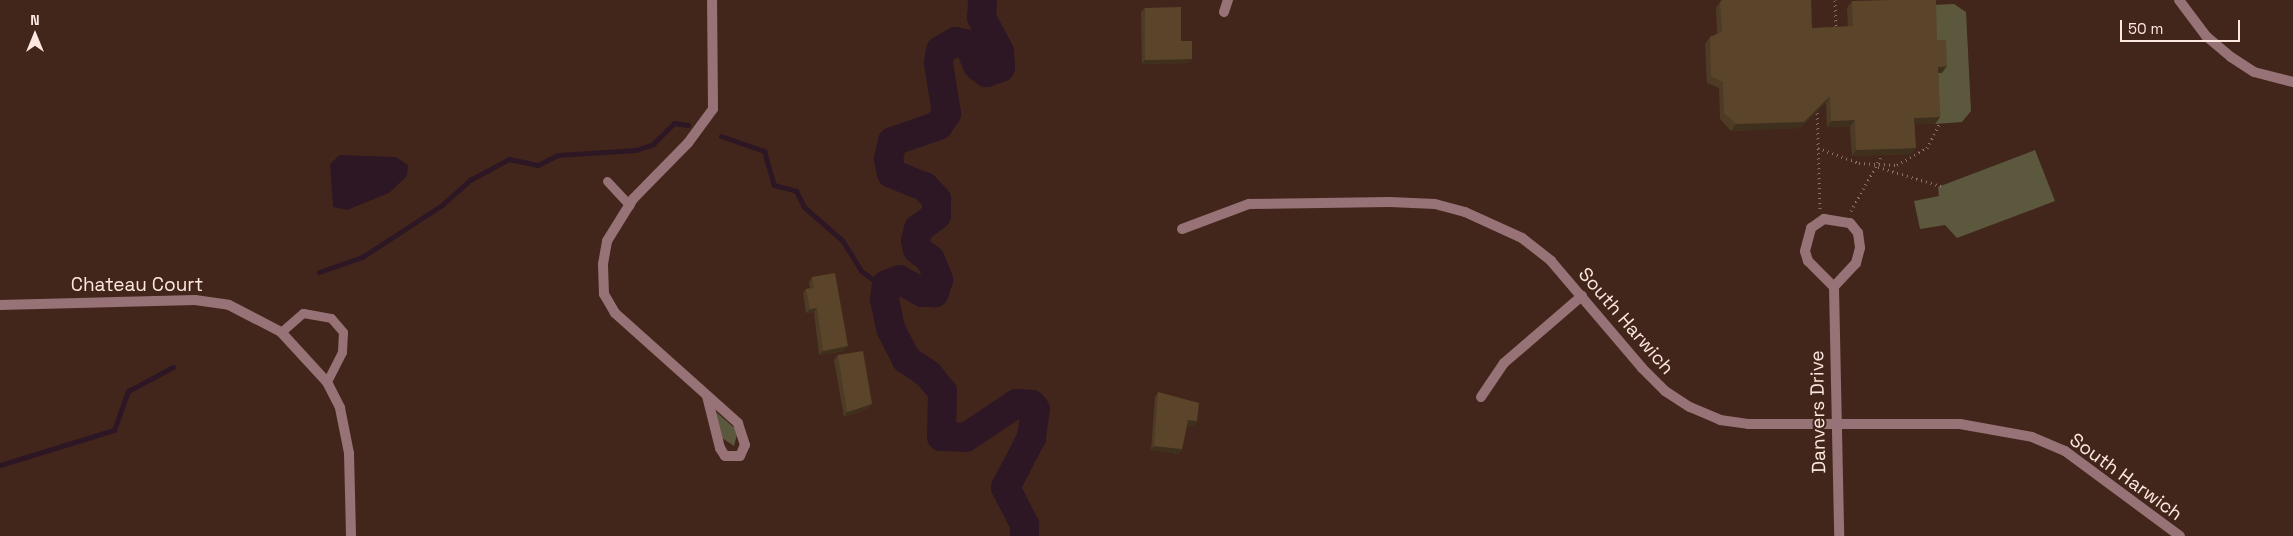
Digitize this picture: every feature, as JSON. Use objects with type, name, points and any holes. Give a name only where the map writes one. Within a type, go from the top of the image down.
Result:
[{"type":"street","points":[[707,396],[720,448],[725,456],[740,456],[744,432],[707,396],[615,313],[604,294],[607,241],[629,205],[688,143],[713,109],[712,0]]},
{"type":"street","points":[[1224,12],[1228,0]]},
{"type":"street","points":[[2179,0],[2206,36],[2231,58],[2254,72],[2293,82]]},
{"type":"street","name":"South Harwich","points":[[1182,229],[1249,204],[1435,204],[1498,224],[1522,238],[1582,296],[1642,368],[1665,391],[1690,407],[1720,420],[1748,424],[1960,424],[2032,437],[2065,451],[2180,536]]},
{"type":"street","points":[[1824,219],[1850,223],[1860,248],[1856,263],[1834,287],[1808,261],[1805,251],[1811,228],[1824,219]]},
{"type":"street","name":"Danvers Drive","points":[[1834,287],[1835,424],[1839,536]]},
{"type":"street","points":[[1482,397],[1504,362],[1582,296]]},
{"type":"street","name":"Chateau Court","points":[[0,305],[195,300],[229,305],[281,332],[327,382],[340,408],[349,453],[351,536]]},
{"type":"lane","points":[[607,181],[629,205]]},
{"type":"lane","points":[[281,332],[303,313],[331,318],[343,332],[342,352],[327,382]]},
{"type":"path","points":[[1835,0],[1836,34]]},
{"type":"path","points":[[1817,101],[1820,210]]},
{"type":"path","points":[[1878,167],[1913,159],[1927,148],[1940,123]]},
{"type":"path","points":[[1818,148],[1838,159],[1878,167],[1941,186]]},
{"type":"path","points":[[1850,212],[1878,167],[1882,155]]},
{"type":"path","points":[[1814,214],[1820,210],[1828,209]]},
{"type":"path","points":[[1843,210],[1856,216]]},
{"type":"shaded area","points":[[1954,4],[1966,12],[1971,111],[1962,122],[1935,124],[1931,5]]},
{"type":"shaded area","points":[[2035,150],[2055,201],[1957,238],[1945,225],[1920,229],[1914,201],[1939,196],[1938,187]]},
{"type":"shaded area","points":[[340,155],[396,157],[408,165],[407,176],[389,193],[347,210],[333,207],[330,164]]},
{"type":"shaded area","points":[[716,412],[738,431],[734,446],[722,438]]},
{"type":"building","points":[[1722,0],[1811,0],[1812,28],[1853,26],[1852,1],[1936,0],[1937,40],[1946,40],[1947,66],[1938,67],[1940,117],[1914,118],[1916,148],[1856,150],[1855,120],[1831,121],[1830,96],[1804,122],[1736,124],[1724,113],[1723,82],[1711,76],[1710,37],[1722,32],[1720,2]]},
{"type":"building","points":[[1181,7],[1181,41],[1192,41],[1192,59],[1145,60],[1145,8]]},
{"type":"building","points":[[835,273],[848,346],[823,351],[817,308],[810,309],[806,289],[814,288],[812,277]]},
{"type":"building","points":[[863,351],[872,404],[847,412],[838,355]]},
{"type":"building","points":[[1158,392],[1199,403],[1197,421],[1188,420],[1182,449],[1154,446]]},
{"type":"waterway","points":[[982,0],[981,17],[999,51],[1000,67],[986,72],[977,65],[968,44],[955,41],[940,50],[938,63],[946,113],[938,125],[892,141],[888,159],[891,173],[924,186],[936,199],[936,215],[918,228],[915,240],[917,249],[930,259],[938,279],[934,292],[922,292],[899,279],[886,284],[884,299],[890,328],[906,359],[928,374],[942,391],[941,436],[965,437],[1016,403],[1031,404],[1035,409],[1031,437],[1005,487],[1024,524],[1024,536]]},
{"type":"waterway","points":[[319,272],[362,257],[442,205],[470,180],[509,159],[538,165],[558,155],[636,150],[653,144],[674,123],[688,125]]},
{"type":"waterway","points":[[721,136],[764,151],[774,185],[796,191],[804,207],[842,240],[861,271],[885,288]]},
{"type":"waterway","points":[[0,465],[114,430],[128,391],[173,367]]}]
